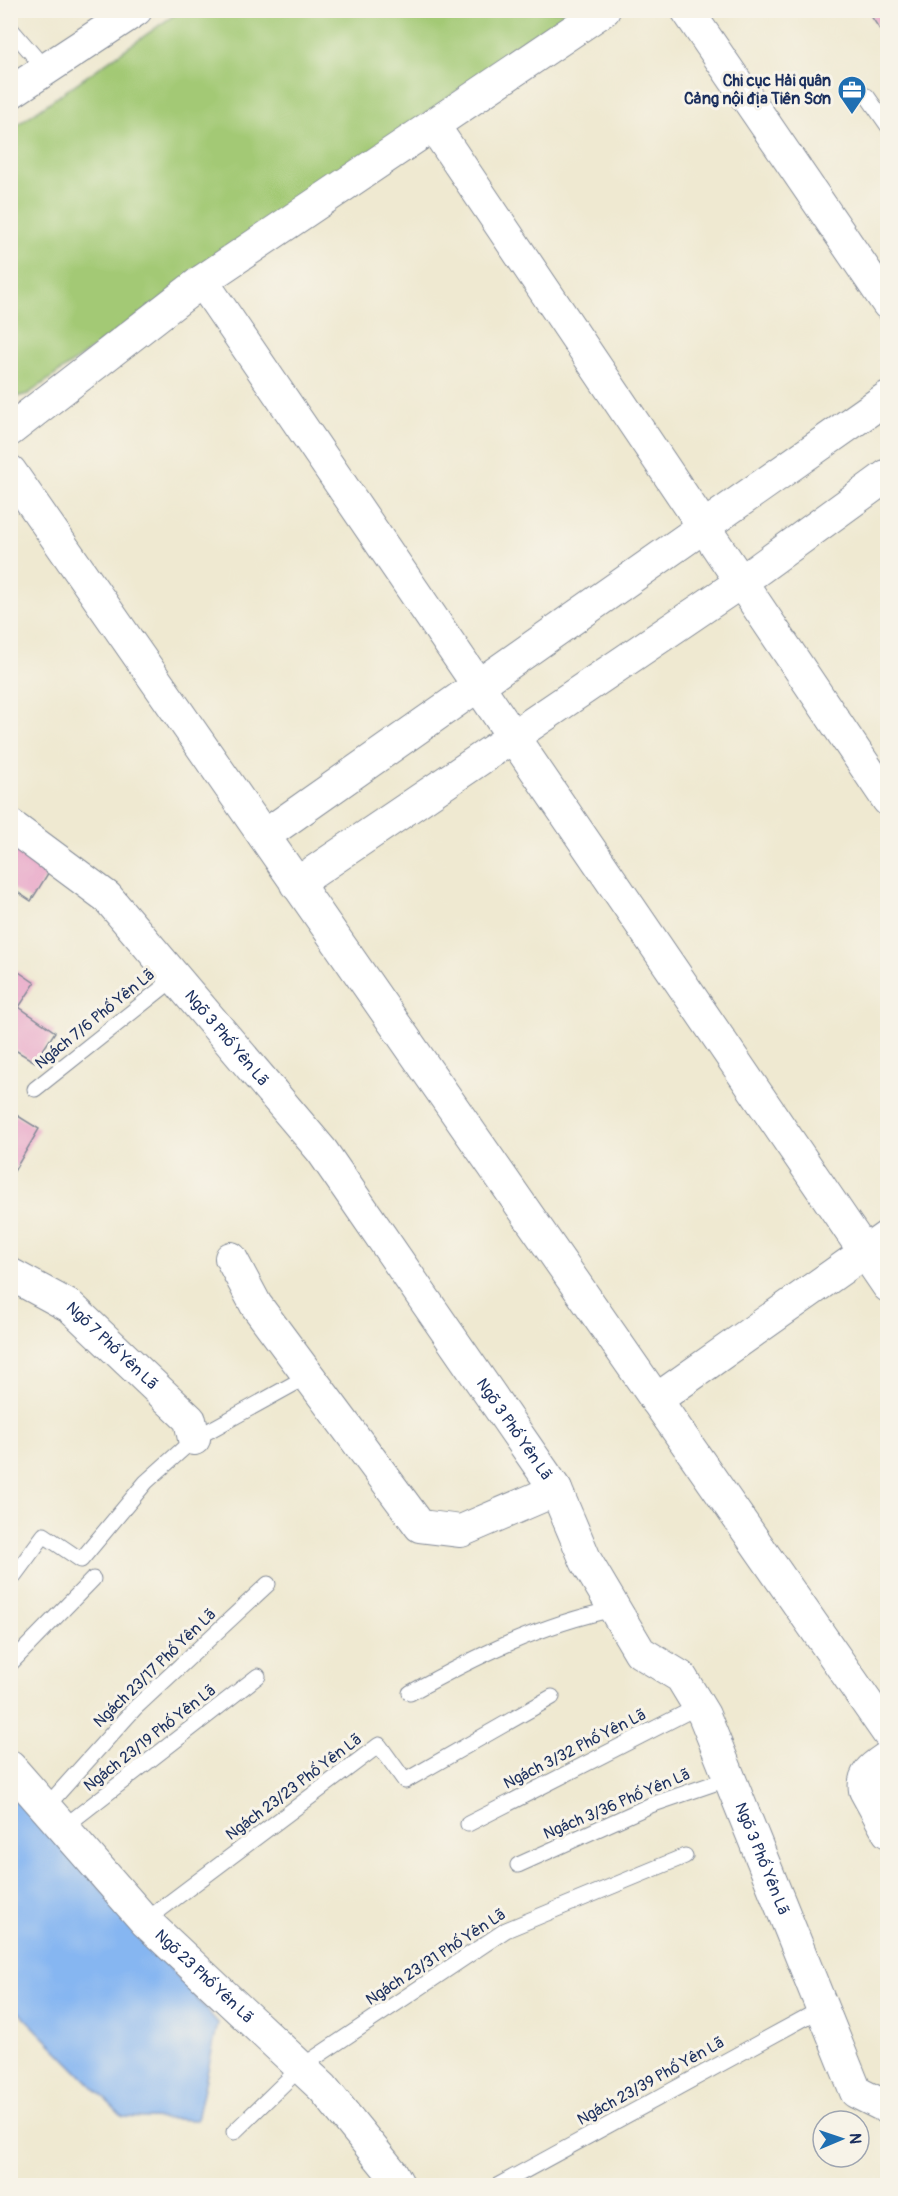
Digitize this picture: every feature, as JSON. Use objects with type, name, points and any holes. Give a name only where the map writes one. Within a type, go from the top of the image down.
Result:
[{"type":"street","points":[[10,93],[136,10]]},
{"type":"street","points":[[10,429],[202,281],[604,10]]},
{"type":"street","points":[[687,10],[888,304]]},
{"type":"street","points":[[433,125],[888,800]]},
{"type":"street","points":[[202,281],[512,737],[876,1244],[888,1286]]},
{"type":"street","points":[[264,836],[888,397]]},
{"type":"street","points":[[10,471],[888,1733]]},
{"type":"street","points":[[296,884],[741,582],[888,475]]},
{"type":"street","name":"Ngõ 3 Phố Yên Lã","points":[[10,825],[107,897],[322,1151],[556,1490],[586,1561],[640,1652],[681,1677],[699,1706],[824,2008],[856,2092],[888,2108]]},
{"type":"street","points":[[656,1400],[876,1244]]},
{"type":"street","points":[[231,1258],[256,1305],[420,1526],[461,1531],[556,1490]]},
{"type":"street","name":"Ngõ 7 Phố Yên Lã","points":[[10,1274],[71,1306],[190,1420],[194,1439]]},
{"type":"street","points":[[888,1757],[870,1770],[864,1783],[865,1790],[888,1832]]},
{"type":"street","name":"Ngõ 23 Phố Yên Lã","points":[[10,1767],[145,1921],[323,2088],[392,2173],[399,2186]]},
{"type":"lane","points":[[10,28],[46,70]]},
{"type":"lane","points":[[867,96],[888,126]]},
{"type":"lane","name":"Ngách 7/6 Phố Yên Lã","points":[[35,1089],[176,977]]},
{"type":"lane","points":[[10,1581],[44,1535],[81,1560],[146,1482],[194,1439],[308,1376]]},
{"type":"lane","points":[[10,1664],[93,1579]]},
{"type":"lane","name":"Ngách 23/17 Phố Yên Lã","points":[[55,1817],[135,1708],[268,1584]]},
{"type":"lane","points":[[410,1693],[486,1652],[574,1617],[615,1609]]},
{"type":"lane","name":"Ngách 23/19 Phố Yên Lã","points":[[55,1817],[258,1676]]},
{"type":"lane","name":"Ngách 23/23 Phố Yên Lã","points":[[145,1921],[379,1745],[405,1781],[552,1697]]},
{"type":"lane","name":"Ngách 3/32 Phố Yên Lã","points":[[468,1824],[699,1706]]},
{"type":"lane","name":"Ngách 3/36 Phố Yên Lã","points":[[518,1865],[651,1805],[730,1778]]},
{"type":"lane","name":"Ngách 23/31 Phố Yên Lã","points":[[234,2132],[301,2067],[506,1930],[685,1857]]},
{"type":"lane","name":"Ngách 23/39 Phố Yên Lã","points":[[497,2186],[824,2008]]},
{"type":"green space","points":[[180,11],[571,11],[28,394],[11,398],[10,130]]},
{"type":"water","points":[[10,1785],[218,2023],[197,2120],[123,2117],[11,2004]]},
{"type":"building","points":[[880,10],[888,10],[888,42],[871,16]]},
{"type":"building","points":[[10,842],[52,867],[31,901],[10,887]]},
{"type":"building","points":[[10,966],[35,983],[19,1007],[55,1032],[35,1062],[10,1047]]},
{"type":"building","points":[[10,1111],[39,1129],[10,1178]]},
{"type":"place","name":"Chi cục Hải quân Cảng nội địa Tiên Sơn","points":[[852,116]]}]
